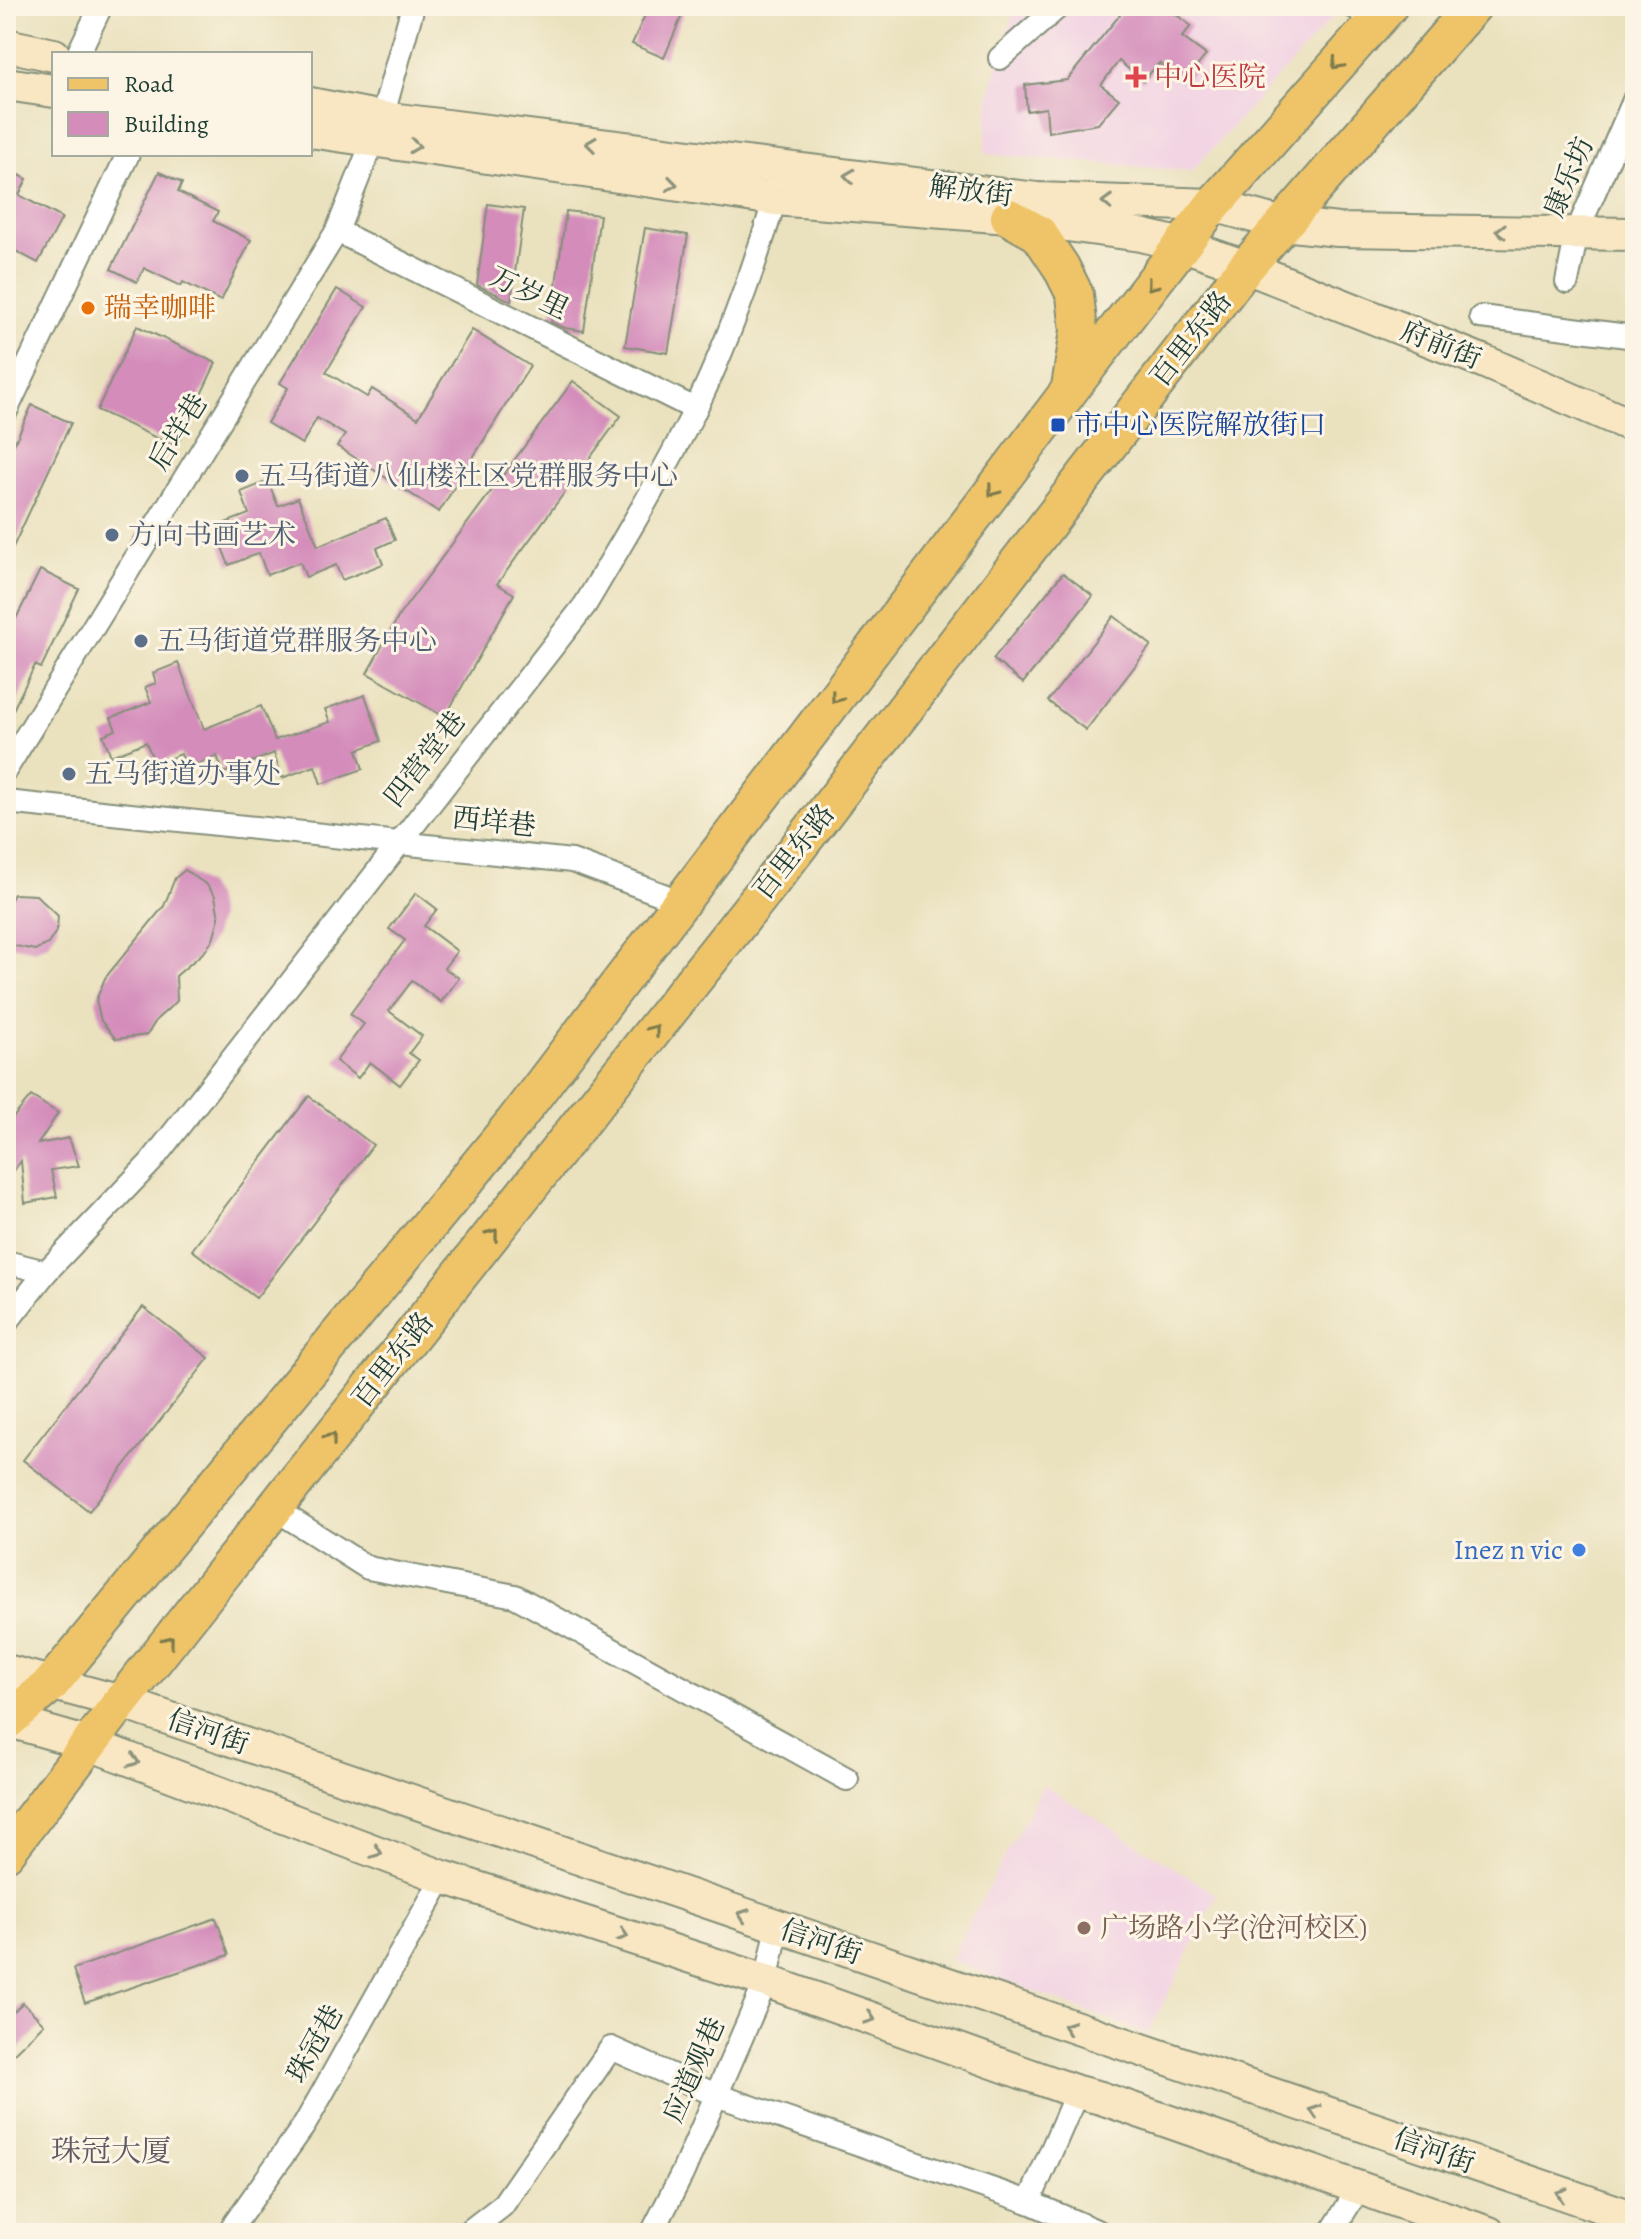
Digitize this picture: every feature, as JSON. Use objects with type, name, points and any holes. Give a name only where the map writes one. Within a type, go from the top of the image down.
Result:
[{"type":"main road","name":"百里东路","points":[[6,1853],[121,1702],[769,885],[1246,267],[1473,6]]},
{"type":"main road","name":"百里东路","points":[[6,1721],[51,1684],[504,1134],[1069,391],[1213,205],[1373,10]]},
{"type":"main road","points":[[6,45],[52,55]]},
{"type":"main road","points":[[6,84],[52,91]]},
{"type":"main road","name":"解放街","points":[[312,105],[377,129],[775,199],[1009,217],[1141,235],[1183,245],[1246,267]]},
{"type":"main road","name":"解放街","points":[[312,131],[377,129],[776,167],[1037,199],[1213,205],[1283,224],[1338,230],[1635,234]]},
{"type":"main road","points":[[1009,217],[1039,234],[1075,295],[1079,331],[1069,391]]},
{"type":"main road","name":"府前街","points":[[1246,267],[1485,362],[1635,427]]},
{"type":"main road","name":"信河街","points":[[6,1671],[121,1702],[1635,2218]]},
{"type":"main road","name":"信河街","points":[[6,1721],[89,1744],[443,1877],[766,1981],[1077,2092],[1489,2233]]},
{"type":"street","points":[[79,52],[101,6]]},
{"type":"street","name":"后垟巷","points":[[6,769],[337,231],[377,129],[413,6]]},
{"type":"street","points":[[1000,58],[1059,6]]},
{"type":"street","name":"康乐坊","points":[[1567,282],[1577,232],[1635,98]]},
{"type":"street","points":[[6,411],[13,378],[127,156]]},
{"type":"street","name":"四营堂巷","points":[[6,1323],[46,1272],[151,1162],[585,605],[644,508],[695,409],[751,279],[775,199],[776,167]]},
{"type":"street","name":"万岁里","points":[[337,231],[695,409]]},
{"type":"street","points":[[1481,317],[1635,337]]},
{"type":"street","name":"西垟巷","points":[[6,802],[572,861],[682,902]]},
{"type":"street","points":[[6,1262],[46,1272]]},
{"type":"street","points":[[275,1509],[368,1568],[515,1596],[847,1779]]},
{"type":"street","name":"珠冠巷","points":[[228,2233],[305,2124],[443,1877]]},
{"type":"street","name":"应道观巷","points":[[652,2233],[682,2174],[766,1981],[778,1927]]},
{"type":"street","points":[[467,2233],[502,2206],[611,2048],[716,2095],[1029,2202],[1101,2233]]},
{"type":"street","points":[[1029,2202],[1077,2092]]},
{"type":"street","points":[[1331,2233],[1359,2188]]},
{"type":"shaded area","name":"中心医院","points":[[1015,6],[1343,6],[1192,171],[985,154],[989,96]]},
{"type":"shaded area","name":"广场路小学(沧河校区)","points":[[1043,1785],[1217,1895],[1148,2034],[950,1960]]},
{"type":"building","points":[[649,6],[686,6],[664,58],[632,44]]},
{"type":"building","points":[[1127,6],[1165,6],[1191,26],[1182,37],[1206,55],[1184,83],[1159,63],[1143,81],[1119,61],[1101,85],[1119,99],[1098,124],[1048,132],[1046,108],[1027,111],[1025,85],[1067,80]]},
{"type":"building","points":[[6,168],[27,179],[19,195],[62,218],[38,263],[6,246]]},
{"type":"building","points":[[159,172],[182,183],[178,192],[218,212],[213,221],[251,240],[221,301],[183,282],[181,286],[144,268],[137,282],[111,269]]},
{"type":"building","points":[[488,204],[524,209],[511,301],[477,285]]},
{"type":"building","points":[[566,211],[600,215],[584,331],[551,322]]},
{"type":"building","points":[[645,228],[688,235],[668,353],[625,346]]},
{"type":"building","points":[[337,289],[366,307],[326,372],[367,397],[372,389],[418,418],[472,330],[530,366],[439,512],[337,446],[345,435],[317,418],[302,444],[267,423],[288,388],[280,383]]},
{"type":"building","points":[[137,326],[216,363],[176,447],[97,410]]},
{"type":"building","points":[[573,381],[621,416],[497,584],[514,594],[445,717],[367,673],[400,614]]},
{"type":"building","points":[[32,405],[71,423],[6,562],[6,462]]},
{"type":"building","points":[[268,481],[278,506],[298,498],[318,546],[386,518],[395,540],[377,548],[383,564],[342,580],[336,565],[306,577],[300,562],[267,575],[259,553],[229,565],[221,545],[232,540],[225,523],[249,514],[241,492]]},
{"type":"building","points":[[40,570],[79,589],[41,668],[35,665],[6,724],[6,639]]},
{"type":"building","points":[[1063,573],[1093,596],[1023,683],[993,659]]},
{"type":"building","points":[[1114,616],[1151,645],[1086,730],[1048,701]]},
{"type":"building","points":[[178,663],[204,729],[261,706],[275,740],[330,722],[325,709],[365,695],[381,741],[357,750],[363,769],[321,784],[315,766],[282,778],[274,753],[224,773],[217,756],[187,768],[181,754],[155,764],[146,742],[111,756],[103,735],[116,730],[111,718],[151,702],[145,687],[156,683],[153,673]]},
{"type":"building","points":[[185,870],[207,885],[215,896],[219,918],[213,939],[205,951],[176,976],[177,1001],[157,1019],[147,1035],[116,1039],[101,1021],[96,1000],[105,978],[164,906],[175,878]]},
{"type":"building","points":[[416,893],[437,909],[424,926],[457,951],[444,968],[459,978],[441,1002],[412,981],[389,1011],[422,1036],[409,1053],[419,1060],[400,1085],[370,1062],[358,1078],[336,1061],[364,1024],[350,1014],[405,940],[389,929]]},
{"type":"building","points":[[14,894],[36,895],[58,916],[57,930],[48,944],[35,950],[6,944],[6,908]]},
{"type":"building","points":[[31,1096],[58,1113],[38,1144],[69,1138],[79,1166],[51,1170],[57,1197],[25,1203],[21,1161],[6,1181],[6,1126]]},
{"type":"building","points":[[309,1096],[373,1145],[256,1298],[192,1250]]},
{"type":"building","points":[[143,1307],[209,1358],[89,1511],[23,1460]]},
{"type":"building","points":[[216,1918],[229,1955],[85,2003],[73,1969]]},
{"type":"building","points":[[23,2003],[44,2024],[6,2061],[6,2019]]},
{"type":"place","name":"中心医院","points":[[1136,77]]},
{"type":"place","name":"瑞幸咖啡","points":[[88,308]]},
{"type":"place","name":"市中心医院解放街口","points":[[1058,425]]},
{"type":"place","name":"五马街道八仙楼社区党群服务中心","points":[[242,476]]},
{"type":"place","name":"方向书画艺术","points":[[112,535]]},
{"type":"place","name":"五马街道党群服务中心","points":[[141,641]]},
{"type":"place","name":"五马街道办事处","points":[[69,774]]},
{"type":"place","name":"Inez n vic","points":[[1579,1550]]},
{"type":"place","name":"广场路小学(沧河校区)","points":[[1084,1928]]},
{"type":"district","name":"珠冠大厦","points":[[111,2151]]}]
